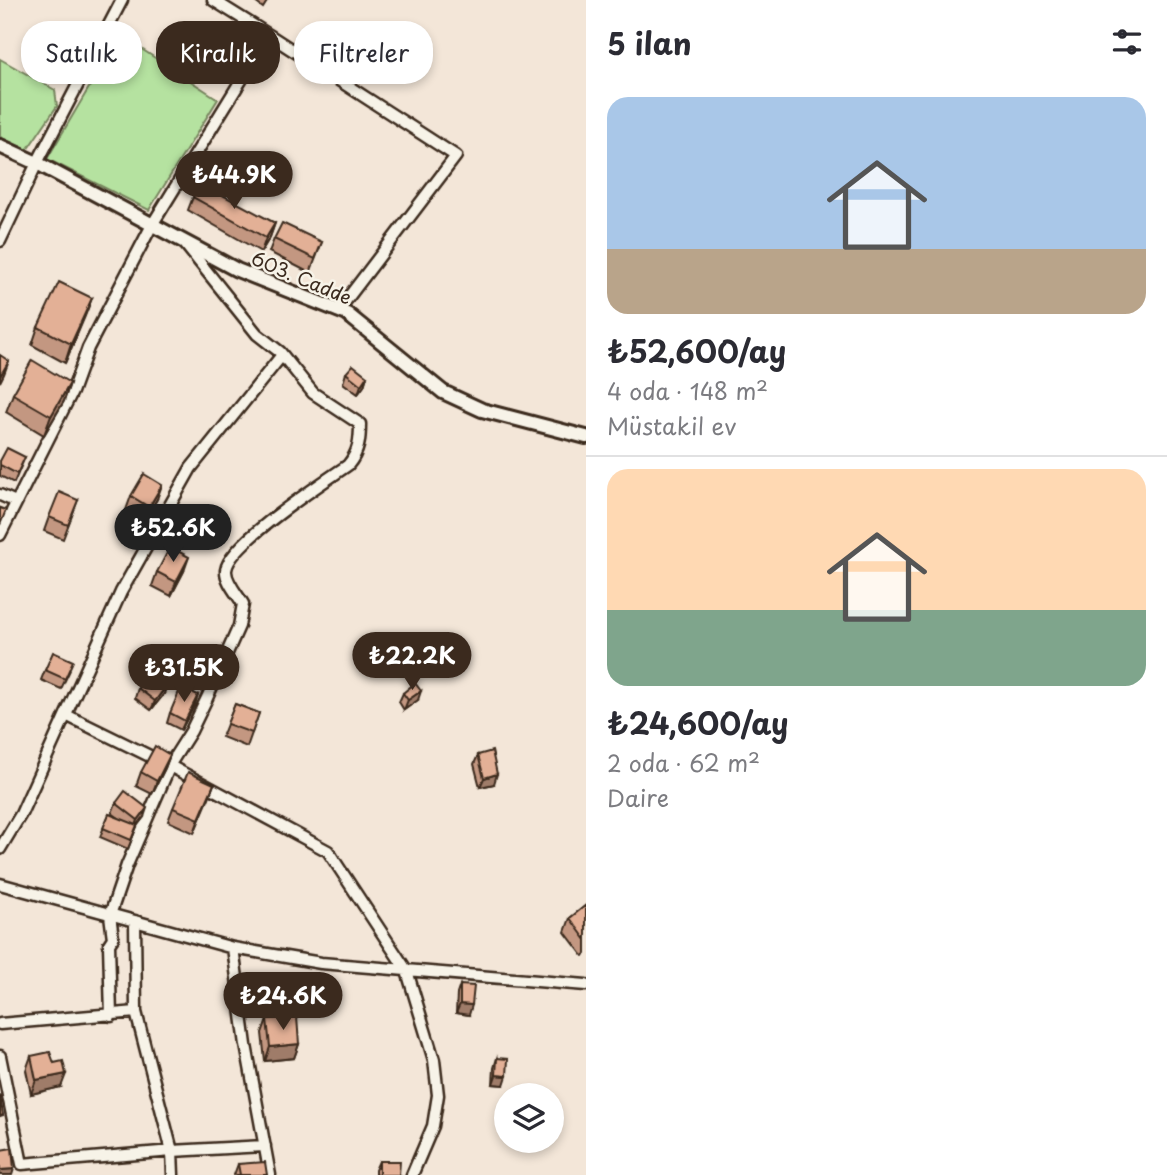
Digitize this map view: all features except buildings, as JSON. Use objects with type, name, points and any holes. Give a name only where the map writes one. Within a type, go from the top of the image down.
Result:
[{"type":"street","points":[[0,241],[37,163],[122,0]]},
{"type":"street","points":[[213,0],[247,21]]},
{"type":"street","points":[[280,42],[456,156],[338,311]]},
{"type":"street","points":[[0,535],[66,405],[88,348],[152,225],[240,84]]},
{"type":"street","name":"603. Cadde","points":[[0,146],[237,270],[347,314],[443,392],[482,410],[586,437]]},
{"type":"street","points":[[111,1016],[109,944],[113,938],[110,915],[127,865],[170,766],[202,709],[239,625],[243,604],[226,575],[227,567],[233,555],[269,522],[348,465],[356,455],[360,424],[313,393],[282,355],[257,334],[182,241]]},
{"type":"street","points":[[0,849],[21,814],[121,592],[191,468],[282,355]]},
{"type":"street","points":[[0,495],[16,502]]},
{"type":"street","points":[[66,715],[170,766],[328,851],[407,971],[434,1060],[438,1095],[433,1126],[412,1175]]},
{"type":"street","points":[[0,884],[233,948],[321,963],[586,985]]},
{"type":"street","points":[[135,921],[136,1012],[172,1150],[173,1175]]},
{"type":"street","points":[[233,948],[246,1045],[270,1175]]},
{"type":"street","points":[[0,1024],[136,1012]]},
{"type":"street","points":[[0,1056],[24,1175]]},
{"type":"street","points":[[22,1164],[172,1150],[265,1146]]},
{"type":"green space","points":[[142,49],[156,59],[156,84],[195,84],[218,99],[149,210],[47,159],[91,84],[142,84]]},
{"type":"green space","points":[[0,59],[21,71],[21,84],[44,84],[55,90],[57,106],[27,150],[0,137]]}]
